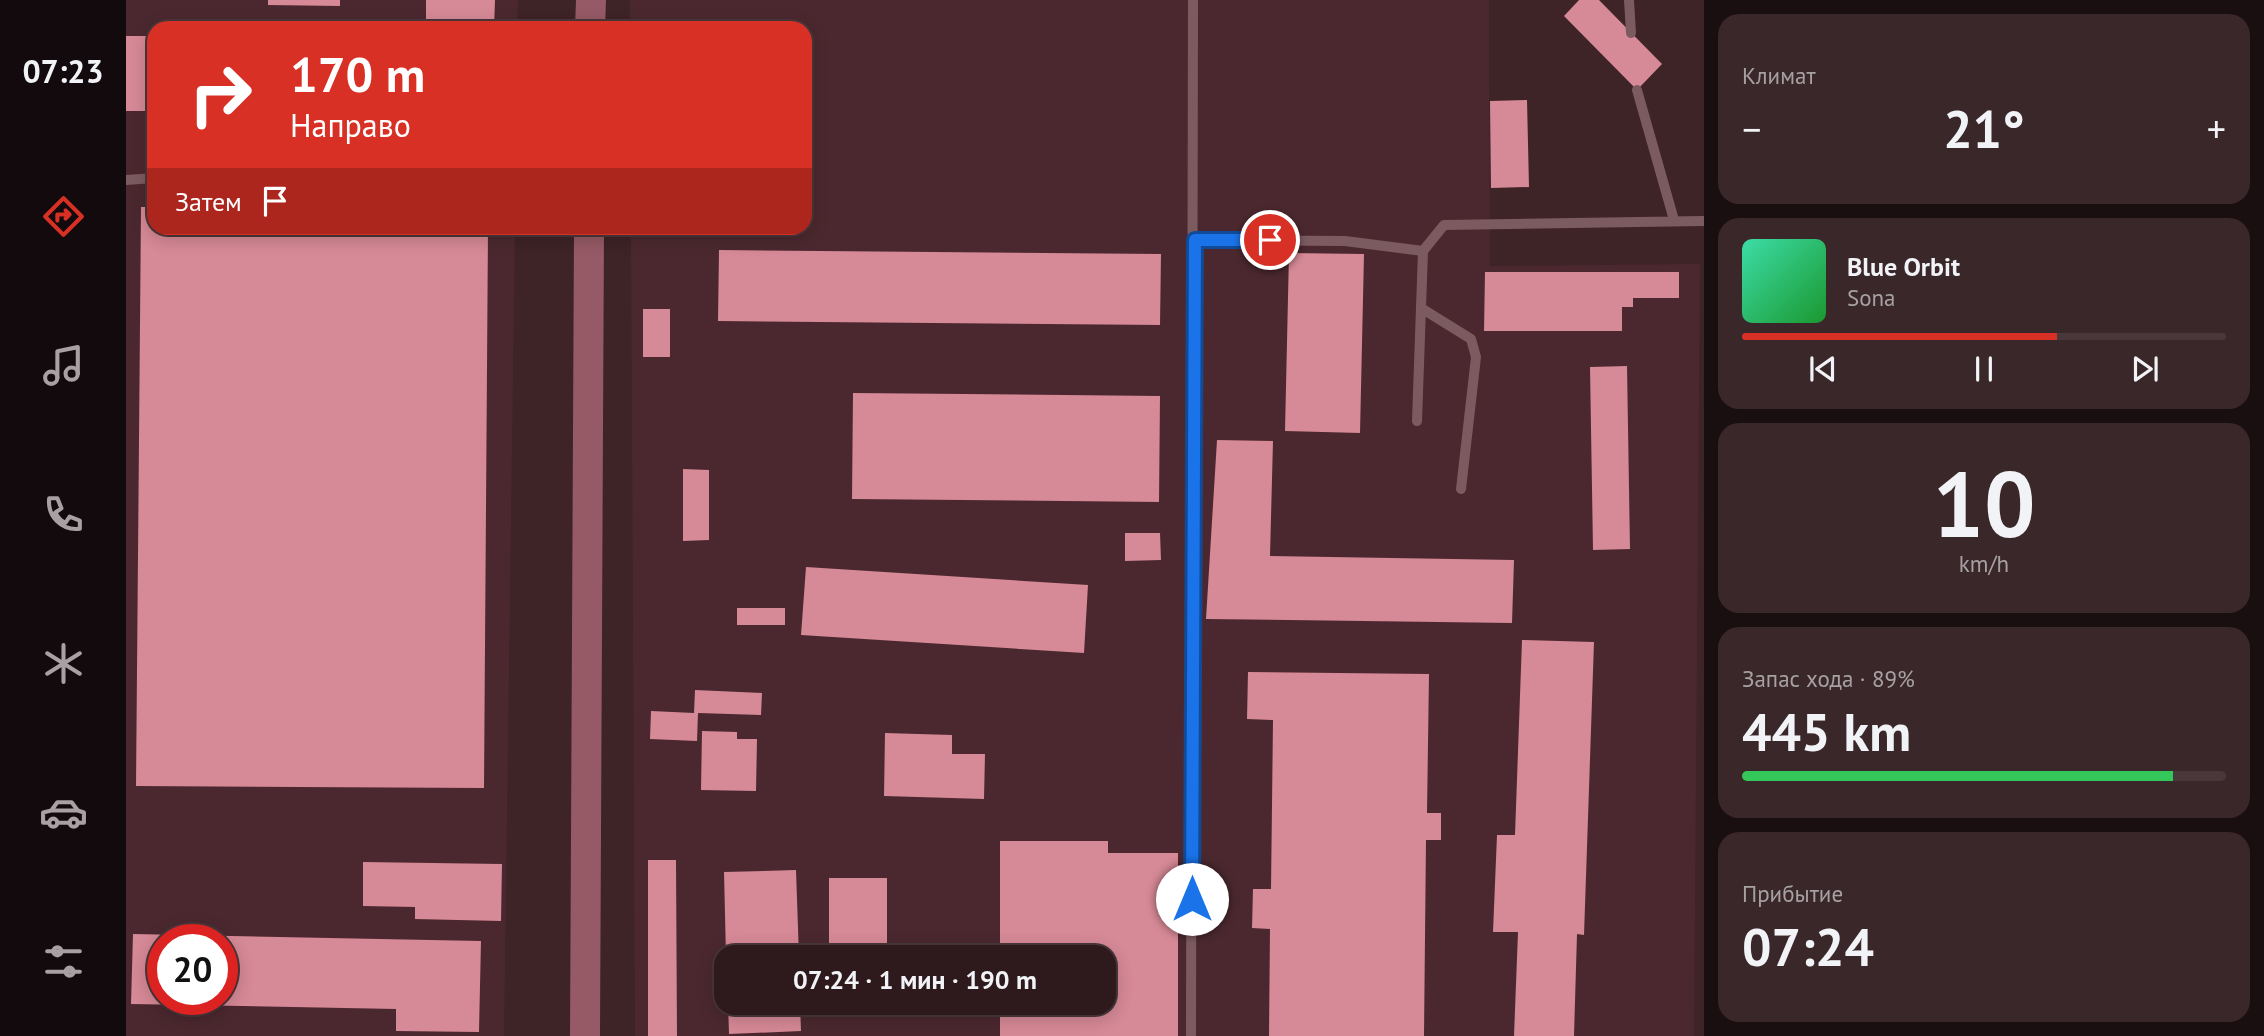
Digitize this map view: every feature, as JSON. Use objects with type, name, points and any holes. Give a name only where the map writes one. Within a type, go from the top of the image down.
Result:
[{"type":"street","points":[[590,21],[591,0]]},
{"type":"street","points":[[585,1036],[589,235]]},
{"type":"lane","points":[[1191,1036],[1195,240],[1193,0]]},
{"type":"lane","points":[[1629,0],[1631,33]]},
{"type":"lane","points":[[1637,90],[1674,220]]},
{"type":"lane","points":[[126,180],[147,178]]},
{"type":"lane","points":[[1417,421],[1423,251],[1444,225],[1704,220]]},
{"type":"lane","points":[[1195,240],[1345,241],[1423,251]]},
{"type":"lane","points":[[1421,308],[1471,340],[1476,357],[1461,489]]},
{"type":"shaded area","points":[[126,0],[518,0],[517,21],[147,21],[147,235],[515,235],[504,1036],[126,1036]]},
{"type":"shaded area","points":[[630,0],[1489,0],[1490,266],[1700,264],[1694,1036],[635,1036],[631,235],[812,235],[812,21],[630,21]]},
{"type":"building","points":[[268,0],[340,0],[340,6],[268,5]]},
{"type":"building","points":[[426,0],[495,0],[494,21],[426,21]]},
{"type":"building","points":[[1579,0],[1599,0],[1662,64],[1637,90],[1564,16]]},
{"type":"building","points":[[126,36],[147,36],[147,111],[126,111]]},
{"type":"building","points":[[1527,100],[1529,187],[1491,188],[1490,101]]},
{"type":"building","points":[[141,207],[147,207],[147,235],[488,235],[484,788],[136,786]]},
{"type":"building","points":[[719,250],[1161,254],[1160,325],[718,321]]},
{"type":"building","points":[[1289,253],[1364,254],[1360,433],[1285,431]]},
{"type":"building","points":[[1485,272],[1679,272],[1679,298],[1633,298],[1633,307],[1622,307],[1622,331],[1484,331]]},
{"type":"building","points":[[643,309],[670,309],[670,357],[643,357]]},
{"type":"building","points":[[1627,366],[1630,549],[1593,550],[1590,367]]},
{"type":"building","points":[[853,393],[1160,396],[1159,502],[852,499]]},
{"type":"building","points":[[1217,440],[1273,441],[1270,556],[1514,560],[1512,623],[1206,619]]},
{"type":"building","points":[[683,469],[709,470],[709,540],[683,541]]},
{"type":"building","points":[[1125,533],[1160,533],[1161,560],[1125,561]]},
{"type":"building","points":[[806,567],[1088,585],[1084,653],[801,635]]},
{"type":"building","points":[[737,608],[785,608],[785,625],[737,625]]},
{"type":"building","points":[[1522,640],[1594,642],[1584,935],[1577,934],[1574,1036],[1514,1036],[1518,932],[1493,932],[1497,835],[1515,835]]},
{"type":"building","points":[[1248,672],[1429,674],[1427,813],[1441,813],[1441,840],[1426,840],[1424,1036],[1269,1036],[1270,929],[1252,928],[1253,889],[1271,889],[1273,720],[1247,719]]},
{"type":"building","points":[[695,690],[762,693],[761,715],[698,713],[697,741],[650,739],[651,711],[694,713]]},
{"type":"building","points":[[702,731],[737,732],[737,739],[757,739],[756,791],[701,790]]},
{"type":"building","points":[[885,733],[952,735],[952,754],[985,754],[984,799],[884,796]]},
{"type":"building","points":[[1000,841],[1108,841],[1108,853],[1178,853],[1178,1036],[1000,1036],[1000,1015],[1116,1015],[1116,945],[1000,945]]},
{"type":"building","points":[[648,860],[676,860],[677,1036],[648,1036]]},
{"type":"building","points":[[363,862],[502,864],[501,921],[415,919],[415,907],[363,906]]},
{"type":"building","points":[[796,870],[799,945],[726,945],[724,872]]},
{"type":"building","points":[[829,878],[887,878],[887,945],[829,945]]},
{"type":"building","points":[[133,934],[147,934],[147,1004],[131,1004]]},
{"type":"building","points":[[238,936],[481,941],[479,1032],[396,1031],[396,1009],[238,1006]]},
{"type":"building","points":[[728,1015],[800,1015],[801,1031],[729,1034]]},
{"type":"route","points":[[1192,899],[1195,240],[1270,240]]}]
